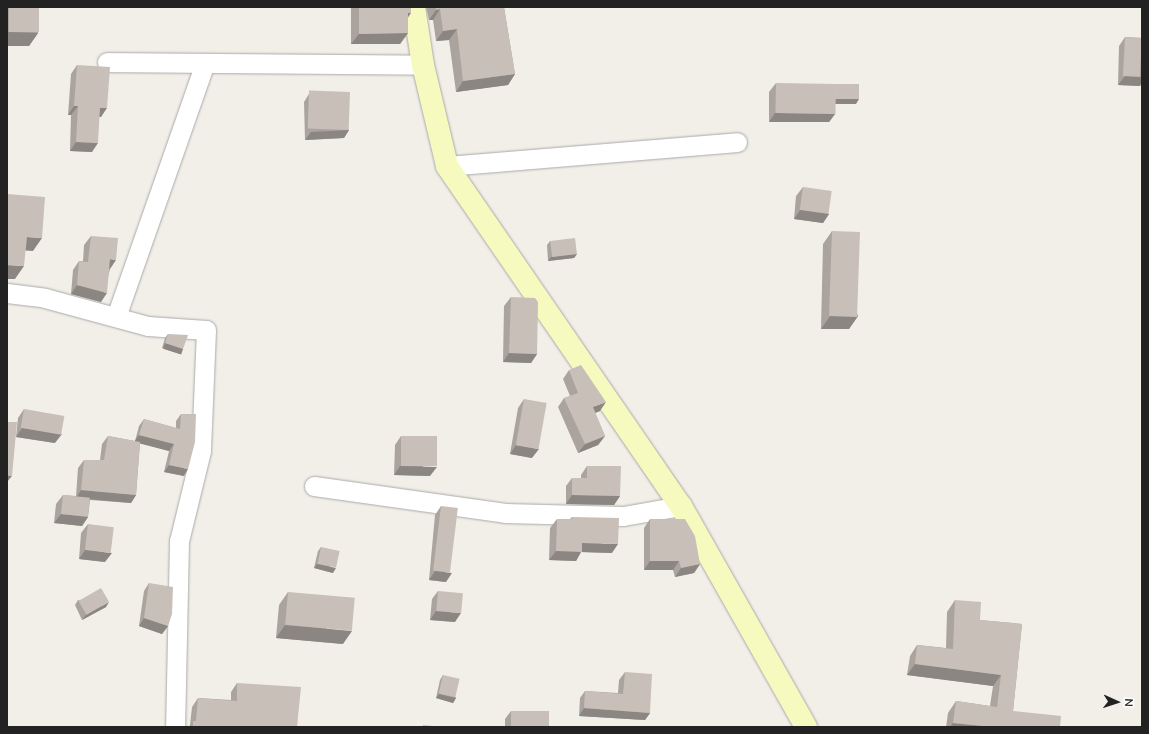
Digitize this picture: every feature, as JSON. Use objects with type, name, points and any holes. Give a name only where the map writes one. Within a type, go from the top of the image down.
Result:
[{"type":"main road","points":[[414,7],[423,65],[447,166],[680,506],[806,727]]},
{"type":"street","points":[[107,62],[423,65]]},
{"type":"street","points":[[116,317],[205,63]]},
{"type":"street","points":[[447,166],[737,142]]},
{"type":"street","points":[[7,293],[45,298],[148,326],[206,330],[201,451],[179,541],[175,727]]},
{"type":"street","points":[[314,486],[505,514],[623,516],[680,506]]},
{"type":"building","points":[[9,7],[39,7],[39,32],[9,32]]},
{"type":"building","points":[[359,7],[411,7],[411,13],[408,13],[408,33],[359,34]]},
{"type":"building","points":[[436,7],[504,7],[515,74],[463,81],[457,29],[443,31],[440,9],[436,10]]},
{"type":"building","points":[[1125,37],[1142,38],[1140,77],[1123,76]]},
{"type":"building","points":[[77,65],[110,67],[107,108],[100,108],[98,143],[76,142],[78,106],[74,106]]},
{"type":"building","points":[[776,83],[836,84],[835,114],[775,113]]},
{"type":"building","points":[[836,84],[859,84],[859,99],[835,99]]},
{"type":"building","points":[[309,91],[350,92],[349,130],[308,129]]},
{"type":"building","points":[[803,187],[832,191],[829,214],[800,210]]},
{"type":"building","points":[[7,194],[45,197],[42,238],[27,237],[24,266],[7,265]]},
{"type":"building","points":[[832,231],[860,232],[857,317],[829,316]]},
{"type":"building","points":[[91,236],[118,238],[116,260],[110,259],[107,293],[77,285],[79,261],[88,262]]},
{"type":"building","points":[[575,238],[577,254],[552,257],[550,241]]},
{"type":"building","points":[[511,297],[535,298],[538,302],[537,354],[509,353]]},
{"type":"building","points":[[168,334],[188,335],[183,349],[165,343]]},
{"type":"building","points":[[581,365],[606,402],[593,407],[605,436],[585,444],[564,398],[578,393],[569,370]]},
{"type":"building","points":[[524,399],[547,403],[538,449],[516,445]]},
{"type":"building","points":[[24,409],[64,416],[61,435],[21,428]]},
{"type":"building","points":[[181,414],[196,414],[195,442],[188,469],[169,465],[174,444],[139,435],[144,419],[180,429]]},
{"type":"building","points":[[7,422],[17,422],[12,476],[7,475]]},
{"type":"building","points":[[108,436],[140,442],[136,495],[81,490],[84,460],[104,460]]},
{"type":"building","points":[[401,436],[437,436],[437,466],[401,466]]},
{"type":"building","points":[[587,466],[621,466],[620,496],[572,495],[572,478],[587,478]]},
{"type":"building","points":[[63,495],[90,498],[88,517],[61,514]]},
{"type":"building","points":[[441,506],[458,508],[450,573],[433,571]]},
{"type":"building","points":[[572,517],[619,518],[618,544],[582,543],[582,552],[556,551],[557,519],[572,519]]},
{"type":"building","points":[[650,519],[685,519],[695,536],[700,564],[681,568],[679,561],[650,561]]},
{"type":"building","points":[[88,524],[114,527],[111,553],[85,550]]},
{"type":"building","points":[[321,547],[340,551],[336,568],[317,564]]},
{"type":"building","points":[[149,583],[173,587],[172,614],[168,626],[144,618]]},
{"type":"building","points":[[101,588],[109,602],[86,615],[78,601]]},
{"type":"building","points":[[438,591],[463,593],[461,613],[436,611]]},
{"type":"building","points":[[288,592],[355,598],[352,631],[285,625]]},
{"type":"building","points":[[955,600],[981,602],[980,620],[1022,624],[1013,711],[1061,716],[1060,727],[993,727],[953,723],[956,701],[997,707],[1001,675],[915,664],[917,645],[953,649]]},
{"type":"building","points":[[625,672],[652,674],[650,713],[584,708],[585,691],[623,694]]},
{"type":"building","points":[[443,675],[460,679],[455,697],[439,694]]},
{"type":"building","points":[[237,683],[301,687],[297,727],[193,727],[193,721],[196,721],[198,698],[237,701]]},
{"type":"building","points":[[511,711],[549,711],[549,727],[511,727]]},
{"type":"building","points":[[423,725],[444,727],[423,727]]}]
